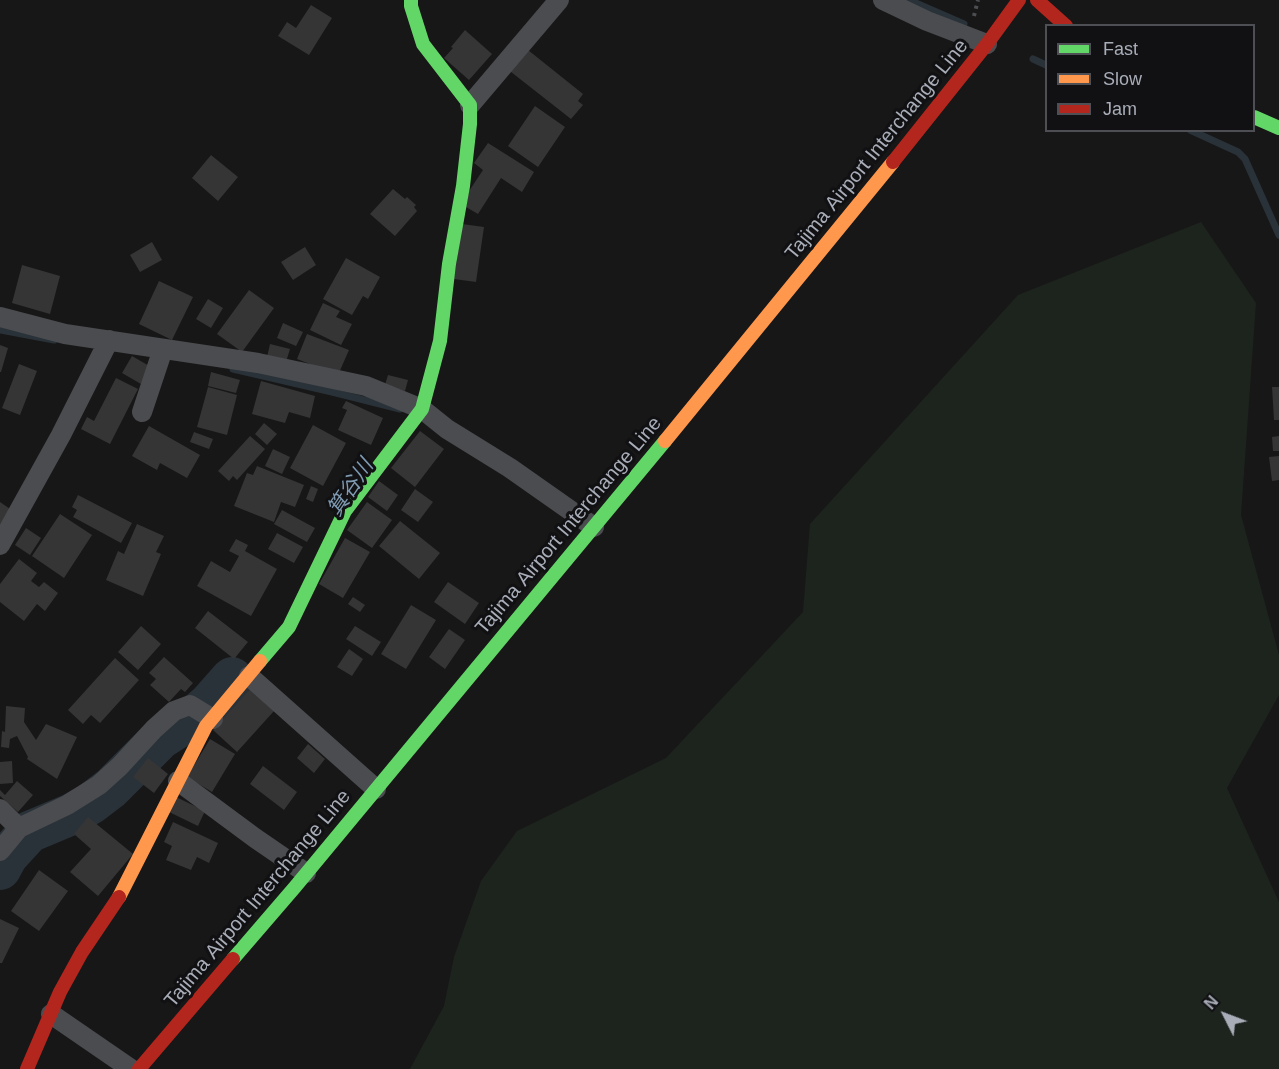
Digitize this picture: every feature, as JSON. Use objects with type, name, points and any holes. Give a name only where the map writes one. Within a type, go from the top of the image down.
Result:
[{"type":"main road","points":[[27,1069],[60,992],[82,952],[122,892],[206,726],[290,627],[345,511],[422,409],[440,341],[449,264],[464,186],[470,105],[423,44],[411,0]]},
{"type":"main road","name":"Tajima Airport Interchange Line","points":[[140,1069],[594,526],[925,123],[1019,0]]},
{"type":"main road","points":[[1037,0],[1064,24]]},
{"type":"main road","points":[[1255,117],[1279,129]]},
{"type":"street","points":[[470,105],[559,0]]},
{"type":"street","points":[[883,0],[927,21],[987,44]]},
{"type":"street","points":[[0,317],[65,334],[258,363],[366,386],[422,409],[447,429],[510,468],[594,526]]},
{"type":"street","points":[[0,545],[61,435],[109,340]]},
{"type":"street","points":[[142,412],[163,349]]},
{"type":"street","points":[[249,676],[376,789]]},
{"type":"street","points":[[0,851],[19,828],[67,805],[99,785],[174,711],[190,705],[213,718]]},
{"type":"street","points":[[178,781],[306,873]]},
{"type":"street","points":[[0,809],[19,828]]},
{"type":"street","points":[[51,1014],[131,1069]]},
{"type":"shaded area","points":[[1201,222],[1256,303],[1241,515],[1279,655],[1279,695],[1227,788],[1279,902],[1279,1069],[410,1069],[444,1006],[454,957],[481,881],[517,831],[666,758],[803,612],[810,524],[1018,295]]},
{"type":"building","points":[[311,5],[332,18],[309,55],[278,36],[287,22],[296,28]]},
{"type":"building","points":[[465,30],[492,54],[469,80],[444,58]]},
{"type":"building","points":[[523,46],[583,94],[578,101],[583,105],[571,119],[506,68]]},
{"type":"building","points":[[535,106],[565,127],[538,167],[508,146]]},
{"type":"building","points":[[488,143],[534,172],[522,192],[501,178],[478,214],[466,207],[469,191],[483,170],[474,163]]},
{"type":"building","points":[[211,155],[238,177],[218,201],[192,178]]},
{"type":"building","points":[[393,189],[416,205],[414,207],[417,211],[395,236],[370,214]]},
{"type":"building","points":[[462,224],[484,227],[476,282],[454,279]]},
{"type":"building","points":[[152,242],[162,260],[140,272],[130,255]]},
{"type":"building","points":[[305,247],[316,265],[293,280],[281,262]]},
{"type":"building","points":[[346,258],[380,277],[368,299],[363,296],[352,315],[323,299]]},
{"type":"building","points":[[22,265],[60,276],[50,314],[12,303]]},
{"type":"building","points":[[159,281],[193,297],[172,340],[139,324]]},
{"type":"building","points":[[249,290],[274,308],[242,352],[217,334]]},
{"type":"building","points":[[208,299],[223,308],[211,328],[196,319]]},
{"type":"building","points":[[323,303],[340,311],[336,317],[352,324],[341,345],[310,330]]},
{"type":"building","points":[[283,323],[303,332],[296,346],[277,338]]},
{"type":"building","points":[[307,334],[349,350],[338,375],[297,359]]},
{"type":"building","points":[[270,344],[290,349],[286,362],[267,357]]},
{"type":"building","points":[[0,345],[8,348],[1,372],[0,372]]},
{"type":"building","points":[[132,356],[151,367],[141,384],[122,373]]},
{"type":"building","points":[[19,364],[37,371],[20,415],[2,408]]},
{"type":"building","points":[[211,372],[240,380],[236,393],[208,386]]},
{"type":"building","points":[[388,375],[408,380],[405,391],[385,385]]},
{"type":"building","points":[[116,378],[138,389],[110,444],[81,429],[87,417],[94,421]]},
{"type":"building","points":[[261,381],[315,396],[310,418],[289,412],[285,423],[252,414]]},
{"type":"building","points":[[208,387],[237,395],[227,435],[197,427]]},
{"type":"building","points":[[1272,387],[1279,387],[1279,420],[1274,420]]},
{"type":"building","points":[[346,401],[383,418],[371,445],[338,430],[347,410],[342,408]]},
{"type":"building","points":[[264,423],[277,434],[267,445],[255,434]]},
{"type":"building","points":[[313,425],[346,443],[323,486],[290,468]]},
{"type":"building","points":[[149,426],[200,455],[187,478],[160,463],[157,470],[132,456]]},
{"type":"building","points":[[420,431],[444,449],[415,487],[391,468]]},
{"type":"building","points":[[194,432],[213,439],[209,449],[190,442]]},
{"type":"building","points":[[250,436],[265,449],[237,480],[233,476],[229,481],[218,471]]},
{"type":"building","points":[[1279,436],[1279,451],[1273,451],[1272,437]]},
{"type":"building","points":[[273,449],[290,457],[282,474],[265,466]]},
{"type":"building","points":[[1279,456],[1279,480],[1272,481],[1269,457]]},
{"type":"building","points":[[257,466],[304,485],[295,507],[281,502],[274,522],[234,506],[247,473],[253,475]]},
{"type":"building","points":[[379,481],[398,495],[387,511],[368,497]]},
{"type":"building","points":[[311,486],[318,489],[313,502],[306,499]]},
{"type":"building","points":[[415,489],[433,502],[418,522],[401,510]]},
{"type":"building","points":[[78,495],[132,523],[121,543],[73,517],[77,510],[72,507]]},
{"type":"building","points":[[0,502],[13,511],[0,530]]},
{"type":"building","points":[[367,502],[392,520],[372,548],[347,530]]},
{"type":"building","points":[[282,510],[315,528],[307,542],[274,524]]},
{"type":"building","points":[[60,514],[92,535],[64,578],[32,556]]},
{"type":"building","points":[[400,521],[440,553],[419,579],[379,546]]},
{"type":"building","points":[[137,524],[164,536],[156,552],[161,554],[143,596],[106,580],[118,551],[124,554]]},
{"type":"building","points":[[26,528],[41,538],[30,555],[15,545]]},
{"type":"building","points":[[277,533],[303,547],[294,563],[268,549]]},
{"type":"building","points":[[345,538],[370,552],[343,598],[319,584]]},
{"type":"building","points":[[236,539],[248,545],[245,551],[277,569],[251,616],[197,586],[211,561],[230,572],[239,556],[229,551]]},
{"type":"building","points":[[19,559],[37,573],[31,581],[39,587],[44,582],[58,593],[45,611],[37,604],[24,621],[0,602],[0,584]]},
{"type":"building","points":[[448,582],[479,603],[465,624],[434,602]]},
{"type":"building","points":[[353,597],[365,605],[360,612],[348,604]]},
{"type":"building","points":[[411,605],[436,620],[406,669],[381,654]]},
{"type":"building","points":[[208,611],[248,642],[234,659],[195,628]]},
{"type":"building","points":[[141,626],[161,644],[138,670],[118,652]]},
{"type":"building","points":[[355,626],[381,642],[372,656],[346,639]]},
{"type":"building","points":[[449,629],[465,640],[445,669],[429,657]]},
{"type":"building","points":[[349,649],[363,659],[352,676],[337,667]]},
{"type":"building","points":[[164,657],[193,683],[185,692],[181,689],[169,702],[150,685],[156,679],[149,673]]},
{"type":"building","points":[[115,658],[139,680],[100,723],[91,715],[83,724],[68,710]]},
{"type":"building","points":[[250,689],[274,711],[237,752],[213,730]]},
{"type":"building","points":[[6,706],[25,708],[24,722],[36,740],[46,724],[77,737],[57,779],[27,759],[17,736],[10,739],[9,748],[1,747],[2,731],[5,732]]},
{"type":"building","points":[[210,739],[235,754],[212,792],[187,777]]},
{"type":"building","points":[[308,744],[325,759],[314,773],[297,758]]},
{"type":"building","points":[[148,758],[168,774],[154,793],[133,777]]},
{"type":"building","points":[[12,761],[13,783],[0,784],[0,762]]},
{"type":"building","points":[[263,766],[297,792],[284,810],[250,784]]},
{"type":"building","points":[[17,781],[33,795],[18,812],[0,796],[0,790],[5,795]]},
{"type":"building","points":[[176,797],[205,811],[198,826],[169,812]]},
{"type":"building","points":[[88,817],[133,854],[98,896],[70,872],[91,849],[74,834]]},
{"type":"building","points":[[173,822],[218,843],[209,863],[197,857],[191,870],[166,860],[172,846],[164,842]]},
{"type":"building","points":[[39,870],[68,891],[39,931],[11,911]]},
{"type":"building","points":[[0,919],[19,928],[2,963],[0,963]]},
{"type":"waterway","points":[[909,0],[964,24]]},
{"type":"waterway","points":[[1033,59],[1045,65]]},
{"type":"waterway","points":[[1194,132],[1238,152],[1245,159],[1279,235]]},
{"type":"waterway","points":[[0,330],[54,340]]},
{"type":"waterway","points":[[233,369],[400,409]]},
{"type":"waterway","name":"箕谷川","points":[[0,869],[7,856],[29,832],[90,804],[111,788],[161,738],[209,704],[232,678]]},
{"type":"traffic: fast","points":[[260,661],[289,627],[345,511],[422,409],[440,341],[449,264],[463,186],[470,105],[423,44],[411,0]]},
{"type":"traffic: fast","points":[[1255,117],[1279,128]]},
{"type":"traffic: fast","points":[[233,959],[665,441]]},
{"type":"traffic: slow","points":[[665,441],[893,162]]},
{"type":"traffic: slow","points":[[119,897],[206,726],[260,661]]},
{"type":"traffic: jam","points":[[893,162],[1019,0]]},
{"type":"traffic: jam","points":[[1037,0],[1064,24]]},
{"type":"traffic: jam","points":[[27,1069],[60,992],[82,952],[119,897]]},
{"type":"traffic: jam","points":[[139,1069],[233,959]]}]
